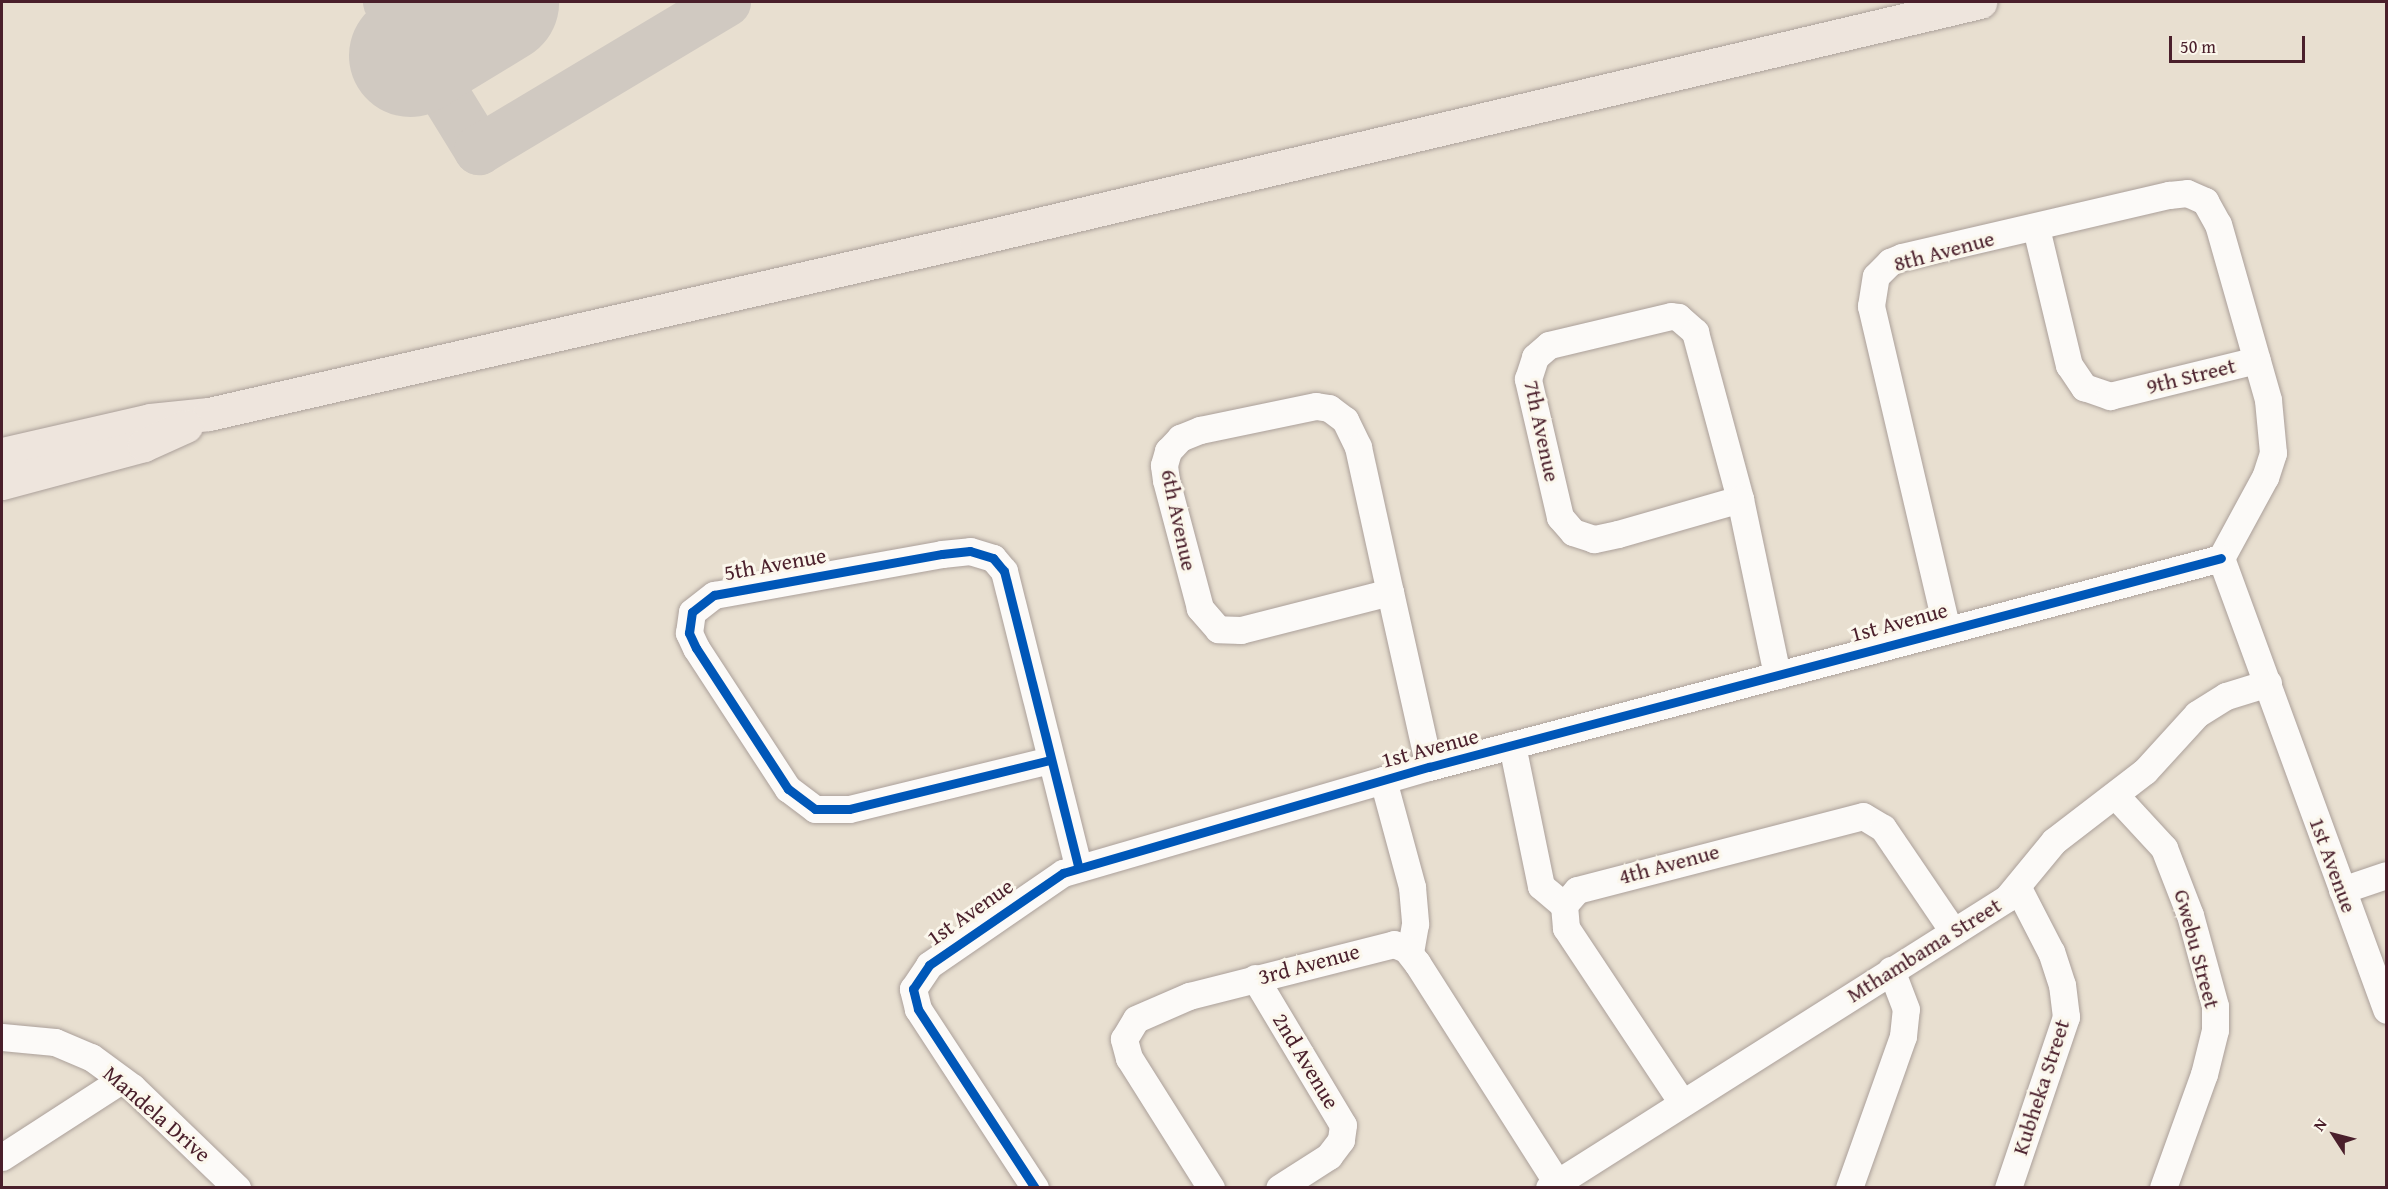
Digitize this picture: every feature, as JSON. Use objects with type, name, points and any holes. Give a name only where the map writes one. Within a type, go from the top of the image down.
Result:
[{"type":"highway","points":[[2,454],[171,416],[209,414],[975,239],[1980,2]]},
{"type":"highway","points":[[2,483],[144,445],[209,414]]},
{"type":"street","name":"8th Avenue","points":[[1947,630],[1871,306],[1872,287],[1882,268],[1902,257],[2036,228],[2169,195],[2198,196],[2209,205],[2218,224],[2257,360]]},
{"type":"street","name":"9th Street","points":[[2036,228],[2069,365],[2084,387],[2110,396],[2257,360],[2268,400],[2273,453],[2260,486],[2221,558]]},
{"type":"street","name":"7th Avenue","points":[[1740,499],[1594,539],[1573,532],[1560,516],[1530,388],[1529,369],[1535,357],[1549,345],[1671,316],[1685,322],[1700,340],[1740,499],[1777,675]]},
{"type":"street","name":"6th Avenue","points":[[1390,592],[1241,630],[1218,628],[1200,608],[1166,480],[1164,465],[1168,451],[1180,438],[1200,430],[1316,406],[1337,413],[1352,430],[1358,447],[1429,767]]},
{"type":"street","name":"5th Avenue","points":[[1050,760],[849,809],[815,809],[788,789],[696,648],[689,633],[692,612],[714,595],[942,554],[982,553],[1004,571],[1078,866]]},
{"type":"street","name":"1st Avenue","points":[[1035,1188],[918,1009],[913,989],[929,965],[1046,883],[1078,866],[1429,767],[2221,558],[2386,1010]]},
{"type":"street","name":"Mthambama Street","points":[[1553,1185],[1681,1101],[1953,932],[2018,888],[2060,836],[2116,796],[2207,706],[2268,683]]},
{"type":"street","points":[[1512,745],[1541,886],[1564,905],[1566,928],[1681,1101]]},
{"type":"street","points":[[1383,780],[1412,887],[1415,924],[1410,952],[1553,1185]]},
{"type":"street","name":"Gwebu Street","points":[[2116,796],[2167,854],[2193,925],[2215,1006],[2215,1030],[2204,1074],[2163,1188]]},
{"type":"street","name":"4th Avenue","points":[[1564,905],[1577,890],[1590,885],[1863,816],[1883,828],[1953,932]]},
{"type":"street","points":[[2342,890],[2386,874]]},
{"type":"street","name":"Kubheka Street","points":[[2008,1188],[2066,1017],[2062,985],[2051,952],[2018,888]]},
{"type":"street","name":"3rd Avenue","points":[[1211,1188],[1129,1058],[1124,1039],[1143,1014],[1255,978],[1387,945],[1397,945],[1410,952]]},
{"type":"street","points":[[1849,1187],[1904,1035],[1906,1009],[1891,970]]},
{"type":"street","name":"2nd Avenue","points":[[1255,978],[1343,1125],[1341,1140],[1329,1156],[1279,1188]]},
{"type":"street","name":"Mandela Drive","points":[[2,1037],[55,1042],[75,1050],[121,1080],[237,1188]]},
{"type":"street","points":[[2,1157],[121,1080]]},
{"type":"taxiway","points":[[388,2],[479,150],[726,2]]},
{"type":"runway","points":[[410,55],[497,2]]},
{"type":"cycle path","points":[[1050,760],[849,809],[815,809],[788,789],[696,648],[689,633],[692,612],[714,595],[942,554],[970,551],[993,558],[1004,571],[1078,866]]},
{"type":"cycle path","points":[[1035,1188],[918,1009],[913,989],[929,965],[1063,873],[1429,767],[2221,558]]}]
